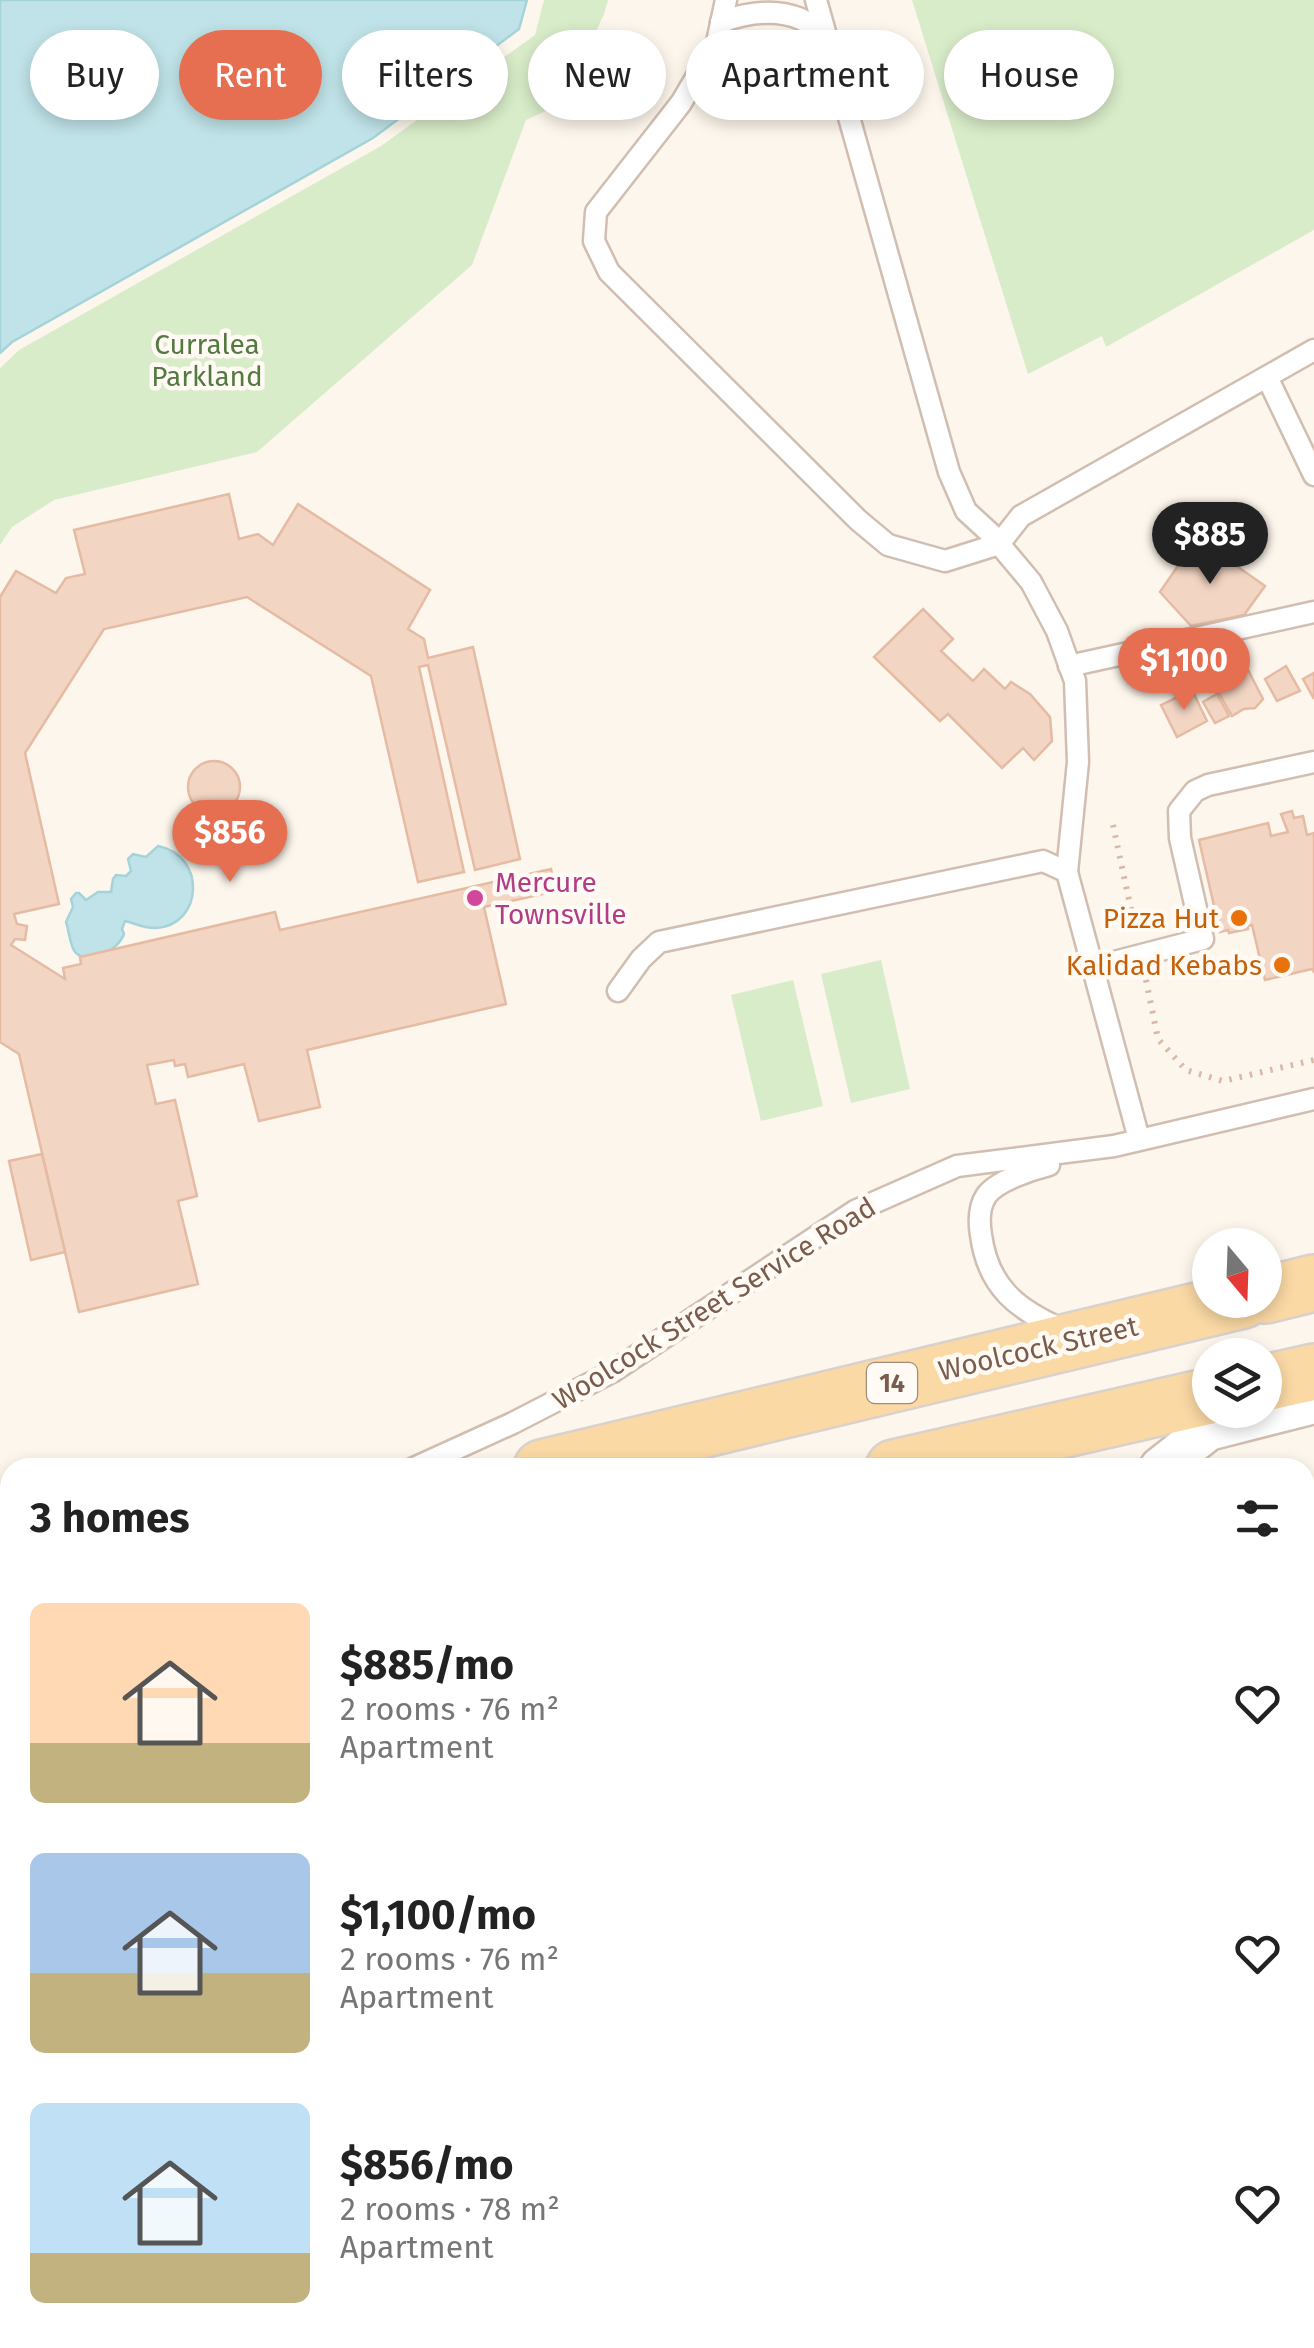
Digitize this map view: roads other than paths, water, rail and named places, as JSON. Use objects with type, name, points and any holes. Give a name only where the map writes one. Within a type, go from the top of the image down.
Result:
[{"type":"main road","points":[[1282,1291],[1314,1284]]},
{"type":"main road","name":"Woolcock Street","points":[[583,1458],[1192,1312]]},
{"type":"main road","points":[[1282,1379],[1314,1372]]},
{"type":"main road","points":[[943,1458],[1192,1400]]},
{"type":"street","points":[[1173,1458],[1208,1430],[1314,1403]]},
{"type":"lane","points":[[726,0],[717,42],[682,103],[596,212],[594,240],[610,272],[858,520],[888,544],[945,561],[999,544],[1020,516],[1314,350]]},
{"type":"lane","points":[[816,0],[824,30]]},
{"type":"lane","points":[[721,22],[747,13],[774,13],[802,20],[813,30]]},
{"type":"lane","points":[[849,120],[949,472],[966,511],[1031,582],[1057,631],[1074,681],[1078,762],[1067,872],[1139,1139]]},
{"type":"lane","points":[[1267,376],[1314,475]]},
{"type":"lane","points":[[1069,666],[1314,612]]},
{"type":"lane","points":[[1092,968],[1203,939],[1180,838],[1179,811],[1194,791],[1208,784],[1314,762]]},
{"type":"lane","points":[[618,991],[659,942],[1043,862],[1067,872]]},
{"type":"lane","name":"Woolcock Street Service Road","points":[[436,1458],[612,1372],[855,1210],[957,1166],[1114,1146],[1314,1099]]},
{"type":"lane","points":[[1080,1338],[1036,1319],[1000,1289],[983,1252],[979,1220],[987,1195],[1021,1173],[1114,1146]]},
{"type":"water","points":[[0,0],[527,0],[519,29],[508,37],[508,30],[342,30],[342,120],[397,120],[373,138],[12,342],[0,353]]},
{"type":"water","points":[[158,846],[174,852],[191,876],[193,890],[183,915],[172,924],[156,928],[125,921],[124,934],[111,950],[89,958],[76,953],[66,922],[73,907],[71,899],[76,893],[86,900],[98,892],[111,892],[116,875],[126,876],[131,871],[128,859],[133,854],[146,857]]},
{"type":"place","name":"Mercure Townsville","points":[[475,898]]},
{"type":"place","name":"Pizza Hut","points":[[1239,918]]},
{"type":"place","name":"Kalidad Kebabs","points":[[1282,965]]},
{"type":"park label","name":"Curralea Parkland","points":[[207,360]]}]
